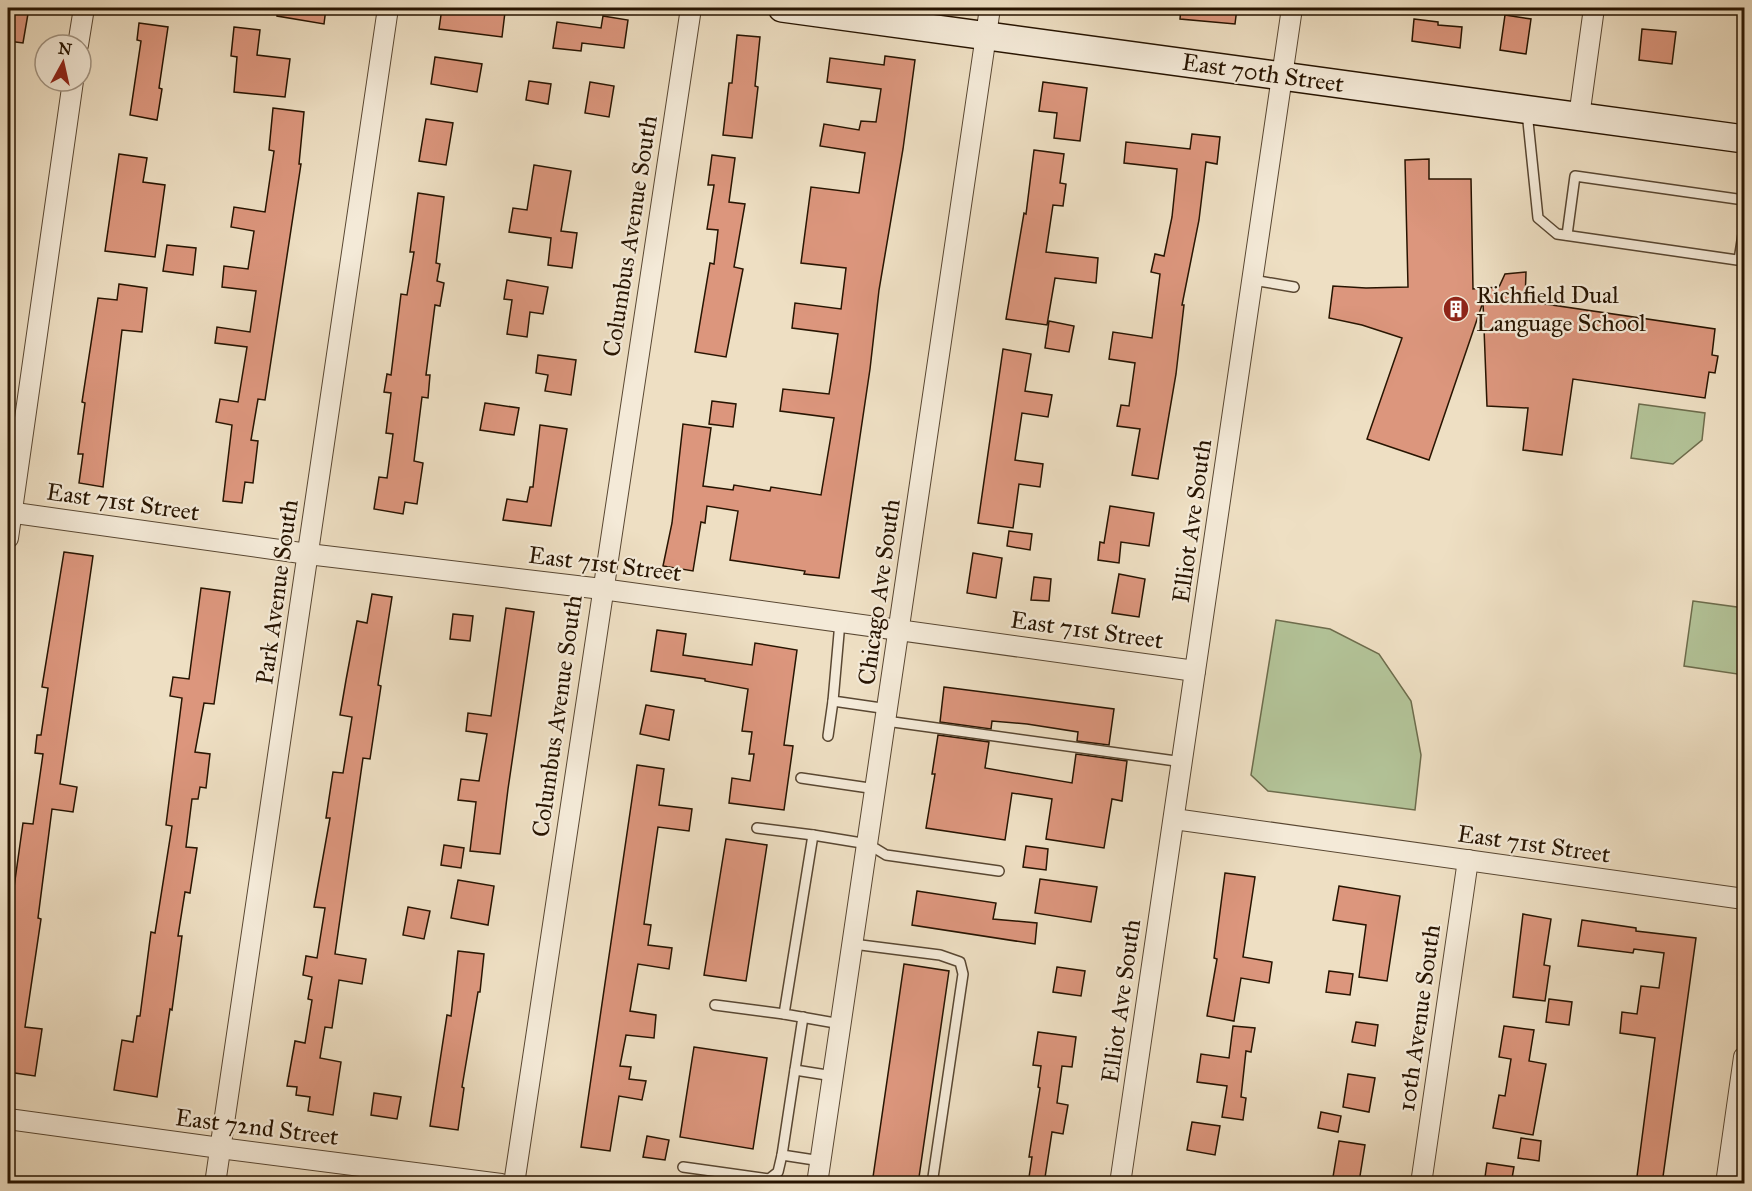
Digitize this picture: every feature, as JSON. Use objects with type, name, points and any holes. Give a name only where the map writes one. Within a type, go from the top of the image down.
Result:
[{"type":"street","points":[[80,33],[84,8]]},
{"type":"street","name":"Park Avenue South","points":[[215,1184],[388,8]]},
{"type":"street","name":"Columbus Avenue South","points":[[514,1184],[691,8]]},
{"type":"street","name":"East 70th Street","points":[[782,8],[1744,139]]},
{"type":"street","name":"Chicago Ave South","points":[[817,1184],[990,8]]},
{"type":"street","name":"Elliot Ave South","points":[[1120,1184],[1292,8]]},
{"type":"street","points":[[1579,117],[1594,8]]},
{"type":"street","points":[[8,538],[9,512],[71,93]]},
{"type":"street","name":"East 71st Street","points":[[9,512],[308,554],[602,589],[1195,671]]},
{"type":"street","name":"East 71st Street","points":[[1174,819],[1744,899]]},
{"type":"street","name":"10th Avenue South","points":[[1421,1184],[1468,860]]},
{"type":"street","points":[[1726,1184],[1744,1057]]},
{"type":"street","name":"East 72nd Street","points":[[8,1119],[501,1184]]},
{"type":"lane","points":[[1527,109],[1538,218],[1557,234],[1742,261],[1744,228]]},
{"type":"lane","points":[[1567,236],[1575,176],[1744,200]]},
{"type":"lane","points":[[1253,280],[1294,286]]},
{"type":"lane","points":[[828,736],[840,622]]},
{"type":"lane","points":[[832,701],[887,715],[1183,762]]},
{"type":"lane","points":[[801,778],[876,789]]},
{"type":"lane","points":[[757,828],[868,844],[886,855],[999,871]]},
{"type":"lane","points":[[784,1014],[813,835]]},
{"type":"lane","points":[[853,944],[940,955],[960,962],[963,974],[932,1184]]},
{"type":"lane","points":[[715,1005],[841,1024]]},
{"type":"lane","points":[[682,1167],[769,1179],[778,1172],[803,1017]]},
{"type":"lane","points":[[795,1070],[833,1076]]},
{"type":"lane","points":[[782,1155],[820,1161]]},
{"type":"green space","points":[[1639,404],[1705,413],[1702,440],[1673,464],[1631,458]]},
{"type":"green space","points":[[1693,601],[1744,608],[1744,675],[1684,666]]},
{"type":"green space","points":[[1276,620],[1330,629],[1379,654],[1411,701],[1421,755],[1415,810],[1268,791],[1251,775]]},
{"type":"building","points":[[8,8],[29,8],[23,43],[8,41]]},
{"type":"building","points":[[277,8],[326,8],[324,24],[277,16]]},
{"type":"building","points":[[442,8],[472,8],[505,12],[502,37],[439,29]]},
{"type":"building","points":[[1181,8],[1237,8],[1235,24],[1180,19]]},
{"type":"building","points":[[1505,15],[1531,19],[1526,54],[1500,50]]},
{"type":"building","points":[[603,16],[628,20],[624,48],[582,43],[581,51],[553,48],[557,22],[601,28]]},
{"type":"building","points":[[1414,19],[1438,22],[1438,25],[1462,27],[1460,48],[1412,41]]},
{"type":"building","points":[[139,23],[168,27],[157,120],[130,115],[141,41],[137,40]]},
{"type":"building","points":[[234,27],[260,30],[257,55],[290,59],[285,97],[234,92],[237,57],[231,56]]},
{"type":"building","points":[[1642,29],[1676,32],[1672,64],[1639,60]]},
{"type":"building","points":[[737,35],[760,37],[755,86],[758,87],[752,138],[723,135]]},
{"type":"building","points":[[885,56],[915,60],[903,149],[879,290],[870,369],[839,578],[730,560],[738,511],[707,506],[705,523],[701,522],[693,571],[663,566],[672,523],[683,424],[711,428],[703,486],[733,490],[734,485],[770,491],[771,487],[821,495],[834,418],[780,411],[783,389],[829,394],[838,334],[792,328],[795,303],[841,309],[846,268],[801,263],[811,187],[859,193],[865,153],[820,146],[824,124],[859,130],[861,121],[876,122],[881,89],[827,82],[830,58],[884,65]]},
{"type":"building","points":[[435,57],[482,64],[477,92],[431,84]]},
{"type":"building","points":[[529,81],[551,84],[548,104],[526,100]]},
{"type":"building","points":[[590,82],[614,86],[609,117],[585,113]]},
{"type":"building","points":[[1043,82],[1087,88],[1080,141],[1054,138],[1057,113],[1039,111]]},
{"type":"building","points":[[273,108],[304,112],[299,164],[301,164],[265,400],[258,399],[251,440],[258,441],[253,483],[245,482],[242,503],[223,501],[232,425],[216,422],[220,399],[238,402],[247,347],[215,343],[217,327],[250,332],[256,291],[222,287],[224,266],[248,269],[254,231],[231,227],[234,207],[265,212],[274,151],[269,150]]},
{"type":"building","points":[[426,119],[453,123],[446,165],[419,161]]},
{"type":"building","points":[[1192,134],[1220,137],[1217,164],[1206,162],[1199,220],[1182,305],[1184,305],[1176,374],[1158,479],[1132,475],[1140,429],[1117,426],[1121,405],[1129,406],[1135,363],[1109,359],[1113,332],[1152,338],[1160,274],[1151,272],[1155,254],[1164,256],[1172,217],[1177,169],[1124,163],[1126,142],[1190,149]]},
{"type":"building","points":[[1034,150],[1064,154],[1060,183],[1066,184],[1063,206],[1053,205],[1046,252],[1098,258],[1096,283],[1055,278],[1047,325],[1006,319],[1024,213],[1026,214]]},
{"type":"building","points":[[119,154],[147,158],[143,182],[165,185],[155,257],[105,251]]},
{"type":"building","points":[[712,155],[735,158],[729,202],[745,204],[734,267],[743,269],[726,357],[695,352],[710,263],[714,264],[718,230],[707,229],[714,185],[708,185]]},
{"type":"building","name":"Richfield Dual Language School","points":[[1429,159],[1429,179],[1471,179],[1473,289],[1499,287],[1505,274],[1526,272],[1525,301],[1715,329],[1712,355],[1718,356],[1715,373],[1709,372],[1705,398],[1573,379],[1562,455],[1523,450],[1528,408],[1487,406],[1483,302],[1429,460],[1367,439],[1402,338],[1362,325],[1329,318],[1333,286],[1408,287],[1405,160]]},
{"type":"building","points":[[534,165],[571,171],[561,231],[577,233],[572,268],[548,265],[551,238],[509,232],[513,208],[527,210]]},
{"type":"building","points":[[418,193],[444,197],[436,263],[440,264],[437,281],[444,283],[440,306],[435,305],[426,375],[430,375],[428,398],[422,397],[414,461],[423,463],[417,504],[405,502],[403,514],[374,509],[379,477],[387,478],[393,434],[386,433],[391,393],[384,392],[387,374],[391,375],[401,294],[407,295],[414,252],[410,252]]},
{"type":"building","points":[[167,245],[196,248],[193,275],[163,271]]},
{"type":"building","points":[[507,280],[548,287],[543,314],[530,312],[527,337],[507,334],[512,300],[504,299]]},
{"type":"building","points":[[119,284],[147,288],[142,332],[122,330],[103,487],[79,483],[83,454],[78,454],[85,403],[82,402],[98,298],[117,300]]},
{"type":"building","points":[[1049,321],[1074,326],[1069,352],[1045,348]]},
{"type":"building","points":[[1003,349],[1031,354],[1025,391],[1052,395],[1048,417],[1022,413],[1015,460],[1043,464],[1040,487],[1019,484],[1013,528],[978,523]]},
{"type":"building","points":[[538,355],[576,360],[571,395],[545,391],[548,375],[536,373]]},
{"type":"building","points":[[712,401],[736,404],[733,427],[709,424]]},
{"type":"building","points":[[485,403],[519,408],[514,435],[480,430]]},
{"type":"building","points":[[540,425],[567,429],[551,526],[503,520],[507,499],[527,502],[530,487],[533,487]]},
{"type":"building","points":[[1110,506],[1154,513],[1149,546],[1121,542],[1119,563],[1098,560],[1100,542],[1104,543]]},
{"type":"building","points":[[1009,531],[1032,534],[1030,550],[1007,546]]},
{"type":"building","points":[[64,552],[93,556],[60,784],[77,787],[73,812],[52,809],[38,918],[41,919],[25,1027],[42,1029],[35,1076],[8,1072],[10,956],[8,956],[8,930],[23,823],[33,824],[43,754],[35,753],[37,735],[41,735],[48,688],[42,687]]},
{"type":"building","points":[[973,553],[1002,558],[996,598],[967,593]]},
{"type":"building","points":[[1119,574],[1145,579],[1139,617],[1112,613]]},
{"type":"building","points":[[1034,577],[1051,579],[1049,601],[1031,600]]},
{"type":"building","points":[[201,588],[230,592],[214,704],[204,703],[195,752],[210,754],[206,788],[200,787],[198,799],[192,799],[186,847],[197,848],[190,893],[185,892],[178,936],[182,936],[172,1010],[170,1009],[157,1097],[114,1090],[122,1040],[133,1042],[137,1016],[140,1016],[151,932],[155,933],[172,826],[166,825],[182,698],[170,696],[173,677],[189,679]]},
{"type":"building","points":[[372,594],[392,597],[378,685],[381,686],[370,759],[363,758],[335,954],[366,959],[362,984],[339,980],[332,1028],[325,1027],[320,1058],[341,1062],[333,1115],[308,1111],[310,1097],[296,1095],[297,1087],[287,1086],[295,1041],[305,1043],[312,1000],[308,999],[312,977],[303,975],[306,956],[317,958],[325,908],[314,907],[330,818],[326,818],[333,772],[343,773],[352,717],[340,715],[346,680],[357,621],[367,623]]},
{"type":"building","points":[[506,608],[534,612],[500,854],[470,851],[476,802],[458,800],[461,779],[479,781],[487,734],[466,731],[468,713],[491,716]]},
{"type":"building","points":[[453,614],[473,616],[470,641],[450,639]]},
{"type":"building","points":[[657,630],[686,634],[683,655],[752,665],[755,643],[797,650],[784,745],[793,746],[784,810],[729,803],[732,778],[750,781],[754,754],[749,754],[752,732],[742,731],[748,689],[705,681],[705,679],[651,671]]},
{"type":"building","points":[[944,687],[1114,709],[1109,745],[1077,741],[1078,732],[1027,724],[992,721],[991,729],[940,722]]},
{"type":"building","points":[[646,705],[674,710],[669,740],[640,734]]},
{"type":"building","points":[[938,735],[989,742],[985,768],[1072,783],[1076,754],[1127,761],[1122,801],[1112,799],[1104,848],[1046,839],[1052,799],[1012,793],[1005,840],[926,828],[935,774],[932,774]]},
{"type":"building","points":[[637,765],[664,769],[659,805],[692,809],[689,831],[658,827],[644,924],[651,925],[648,945],[672,948],[669,969],[638,964],[630,1011],[656,1015],[654,1038],[626,1035],[620,1066],[631,1067],[629,1079],[646,1081],[642,1100],[619,1096],[610,1151],[581,1147]]},
{"type":"building","points":[[726,839],[767,845],[746,981],[704,975]]},
{"type":"building","points":[[444,845],[464,848],[461,868],[441,865]]},
{"type":"building","points":[[1026,846],[1048,849],[1046,870],[1023,867]]},
{"type":"building","points":[[1225,873],[1255,877],[1243,957],[1272,962],[1269,983],[1241,978],[1234,1021],[1207,1016],[1217,959],[1214,958]]},
{"type":"building","points":[[1040,879],[1097,887],[1091,922],[1035,913]]},
{"type":"building","points":[[458,880],[494,886],[488,925],[451,918]]},
{"type":"building","points":[[1339,886],[1400,896],[1387,981],[1359,977],[1366,925],[1333,920]]},
{"type":"building","points":[[917,891],[996,903],[993,919],[1037,923],[1035,944],[912,925]]},
{"type":"building","points":[[408,907],[430,911],[424,939],[403,935]]},
{"type":"building","points":[[1523,914],[1551,919],[1544,965],[1550,966],[1545,1001],[1513,997]]},
{"type":"building","points":[[1582,920],[1636,928],[1636,931],[1696,938],[1662,1184],[1636,1184],[1655,1038],[1620,1033],[1622,1012],[1637,1014],[1641,986],[1659,988],[1664,953],[1634,949],[1633,953],[1578,946]]},
{"type":"building","points":[[458,951],[484,954],[480,992],[478,992],[462,1087],[464,1088],[458,1130],[430,1126],[447,1015],[451,1016]]},
{"type":"building","points":[[904,964],[949,971],[918,1184],[872,1184]]},
{"type":"building","points":[[1057,967],[1085,971],[1081,996],[1053,992]]},
{"type":"building","points":[[1329,971],[1353,974],[1350,995],[1326,992]]},
{"type":"building","points":[[1549,999],[1572,1002],[1569,1025],[1546,1022]]},
{"type":"building","points":[[1356,1022],[1378,1025],[1375,1046],[1352,1042]]},
{"type":"building","points":[[1233,1026],[1255,1028],[1251,1052],[1246,1051],[1241,1097],[1246,1098],[1243,1120],[1222,1117],[1227,1086],[1197,1082],[1201,1054],[1229,1058]]},
{"type":"building","points":[[1504,1026],[1534,1030],[1529,1061],[1546,1064],[1533,1135],[1493,1128],[1499,1095],[1505,1096],[1511,1059],[1499,1057]]},
{"type":"building","points":[[1038,1032],[1076,1037],[1072,1067],[1062,1066],[1057,1103],[1068,1105],[1063,1134],[1052,1132],[1044,1184],[1028,1184],[1032,1157],[1029,1157],[1040,1088],[1038,1087],[1041,1066],[1033,1065]]},
{"type":"building","points":[[694,1047],[767,1058],[753,1149],[680,1137]]},
{"type":"building","points":[[1348,1074],[1375,1078],[1369,1112],[1343,1107]]},
{"type":"building","points":[[374,1093],[401,1097],[397,1119],[371,1115]]},
{"type":"building","points":[[1321,1112],[1341,1116],[1338,1132],[1318,1128]]},
{"type":"building","points":[[1192,1122],[1220,1126],[1215,1155],[1187,1150]]},
{"type":"building","points":[[647,1136],[669,1140],[665,1160],[643,1157]]},
{"type":"building","points":[[1521,1138],[1541,1141],[1539,1161],[1518,1158]]},
{"type":"building","points":[[1339,1141],[1365,1145],[1359,1182],[1333,1177]]},
{"type":"building","points":[[1487,1163],[1514,1167],[1511,1184],[1484,1184]]},
{"type":"place","name":"Richfield Dual Language School","points":[[1456,309]]}]
